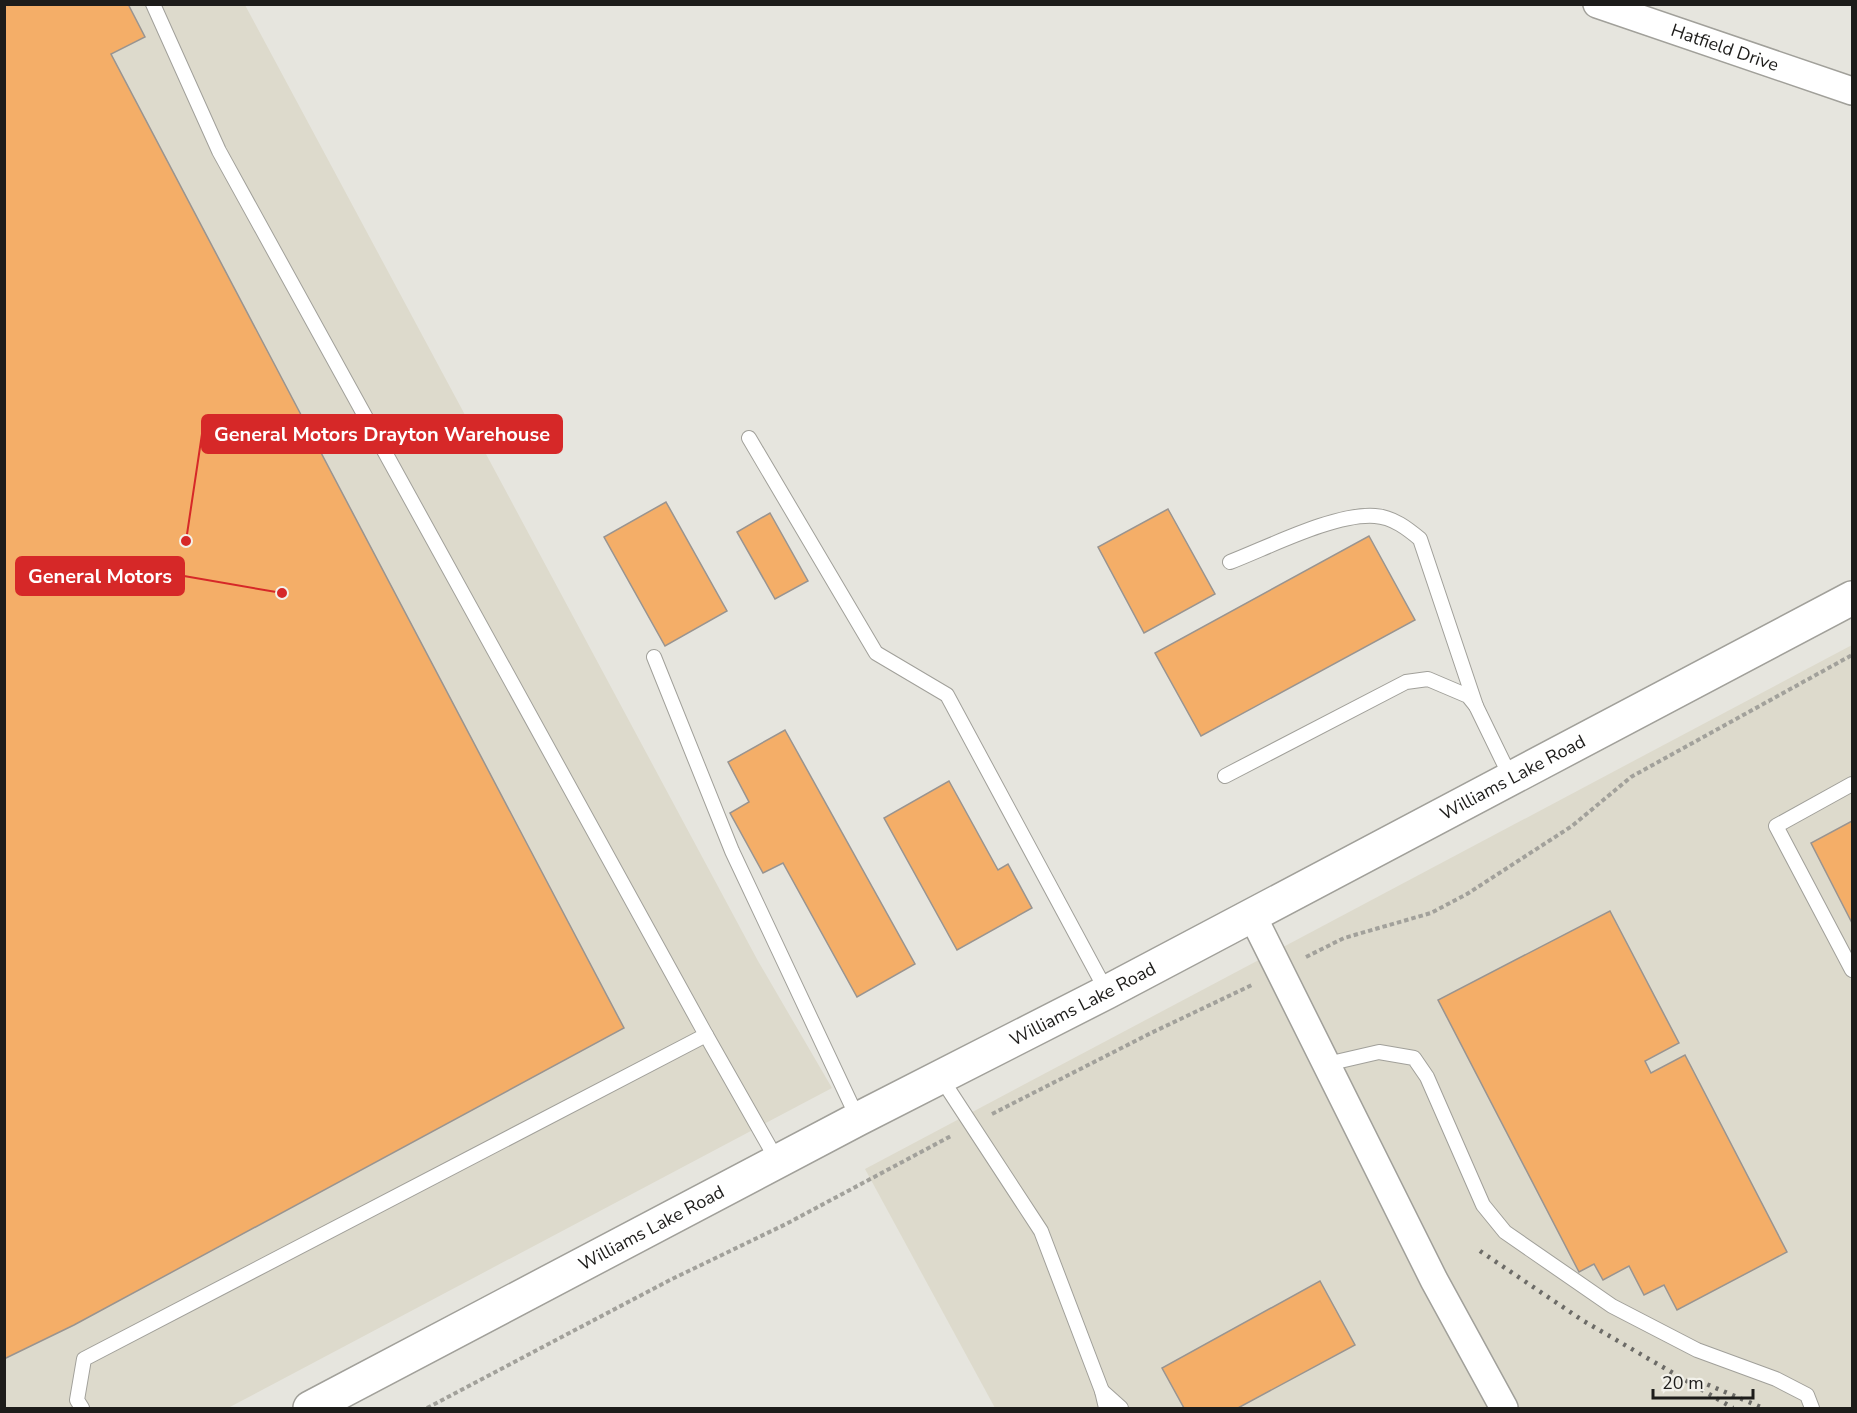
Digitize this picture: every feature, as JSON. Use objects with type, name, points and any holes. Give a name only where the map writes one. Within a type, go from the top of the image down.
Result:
[{"type":"main road","name":"Williams Lake Road","points":[[309,1408],[858,1119],[1107,992],[1852,598]]},
{"type":"street","name":"Hatfield Drive","points":[[1597,4],[1852,91]]},
{"type":"street","points":[[1252,915],[1434,1280],[1504,1408]]},
{"type":"lane","points":[[153,4],[219,151],[778,1162]]},
{"type":"lane","points":[[749,438],[876,653],[947,695],[1107,992]]},
{"type":"lane","points":[[1230,562],[1339,519],[1377,516],[1402,525],[1420,539],[1476,706],[1511,778]]},
{"type":"lane","points":[[654,657],[732,851],[858,1119]]},
{"type":"lane","points":[[1225,776],[1406,682],[1428,679],[1468,696],[1476,706]]},
{"type":"lane","points":[[1852,784],[1776,826],[1852,970]]},
{"type":"lane","points":[[82,1408],[77,1400],[84,1359],[706,1035]]},
{"type":"lane","points":[[1327,1064],[1379,1052],[1414,1058],[1427,1077],[1483,1205],[1505,1232],[1612,1306],[1698,1350],[1797,1389],[1807,1395],[1812,1408]]},
{"type":"lane","points":[[941,1078],[1041,1232],[1102,1391],[1106,1408]]},
{"type":"lane","points":[[1102,1391],[1121,1408]]},
{"type":"path","points":[[427,1408],[670,1280],[786,1224],[1141,1038],[1344,938],[1431,914],[1572,826],[1631,777],[1852,656]]},
{"type":"shaded area","points":[[5,5],[245,5],[758,961],[832,1088],[228,1408],[5,1408]]},
{"type":"shaded area","points":[[1852,645],[1852,1408],[995,1408],[865,1169]]},
{"type":"building","points":[[4,4],[128,4],[145,37],[111,54],[624,1028],[74,1325],[4,1359]]},
{"type":"building","points":[[666,502],[727,611],[665,646],[604,537]]},
{"type":"building","points":[[1168,509],[1215,594],[1144,633],[1098,547]]},
{"type":"building","points":[[770,513],[808,581],[775,599],[737,532]]},
{"type":"building","points":[[1369,536],[1415,620],[1201,736],[1155,653]]},
{"type":"building","points":[[785,730],[915,964],[857,997],[783,863],[763,873],[730,813],[749,802],[728,762]]},
{"type":"building","points":[[949,781],[998,870],[1008,864],[1032,908],[957,950],[884,818]]},
{"type":"building","points":[[1852,821],[1852,923],[1811,843]]},
{"type":"building","points":[[1610,911],[1679,1043],[1645,1061],[1651,1073],[1685,1055],[1787,1252],[1677,1310],[1664,1285],[1644,1295],[1629,1266],[1603,1280],[1594,1264],[1579,1272],[1438,1000]]},
{"type":"building","points":[[1320,1281],[1355,1345],[1238,1408],[1184,1408],[1162,1368]]},
{"type":"railway","points":[[1480,1251],[1582,1320],[1733,1408]]},
{"type":"railway","points":[[1699,1381],[1763,1408]]},
{"type":"place","name":"General Motors Drayton Warehouse","points":[[186,541]]},
{"type":"place","name":"General Motors","points":[[282,593]]}]
